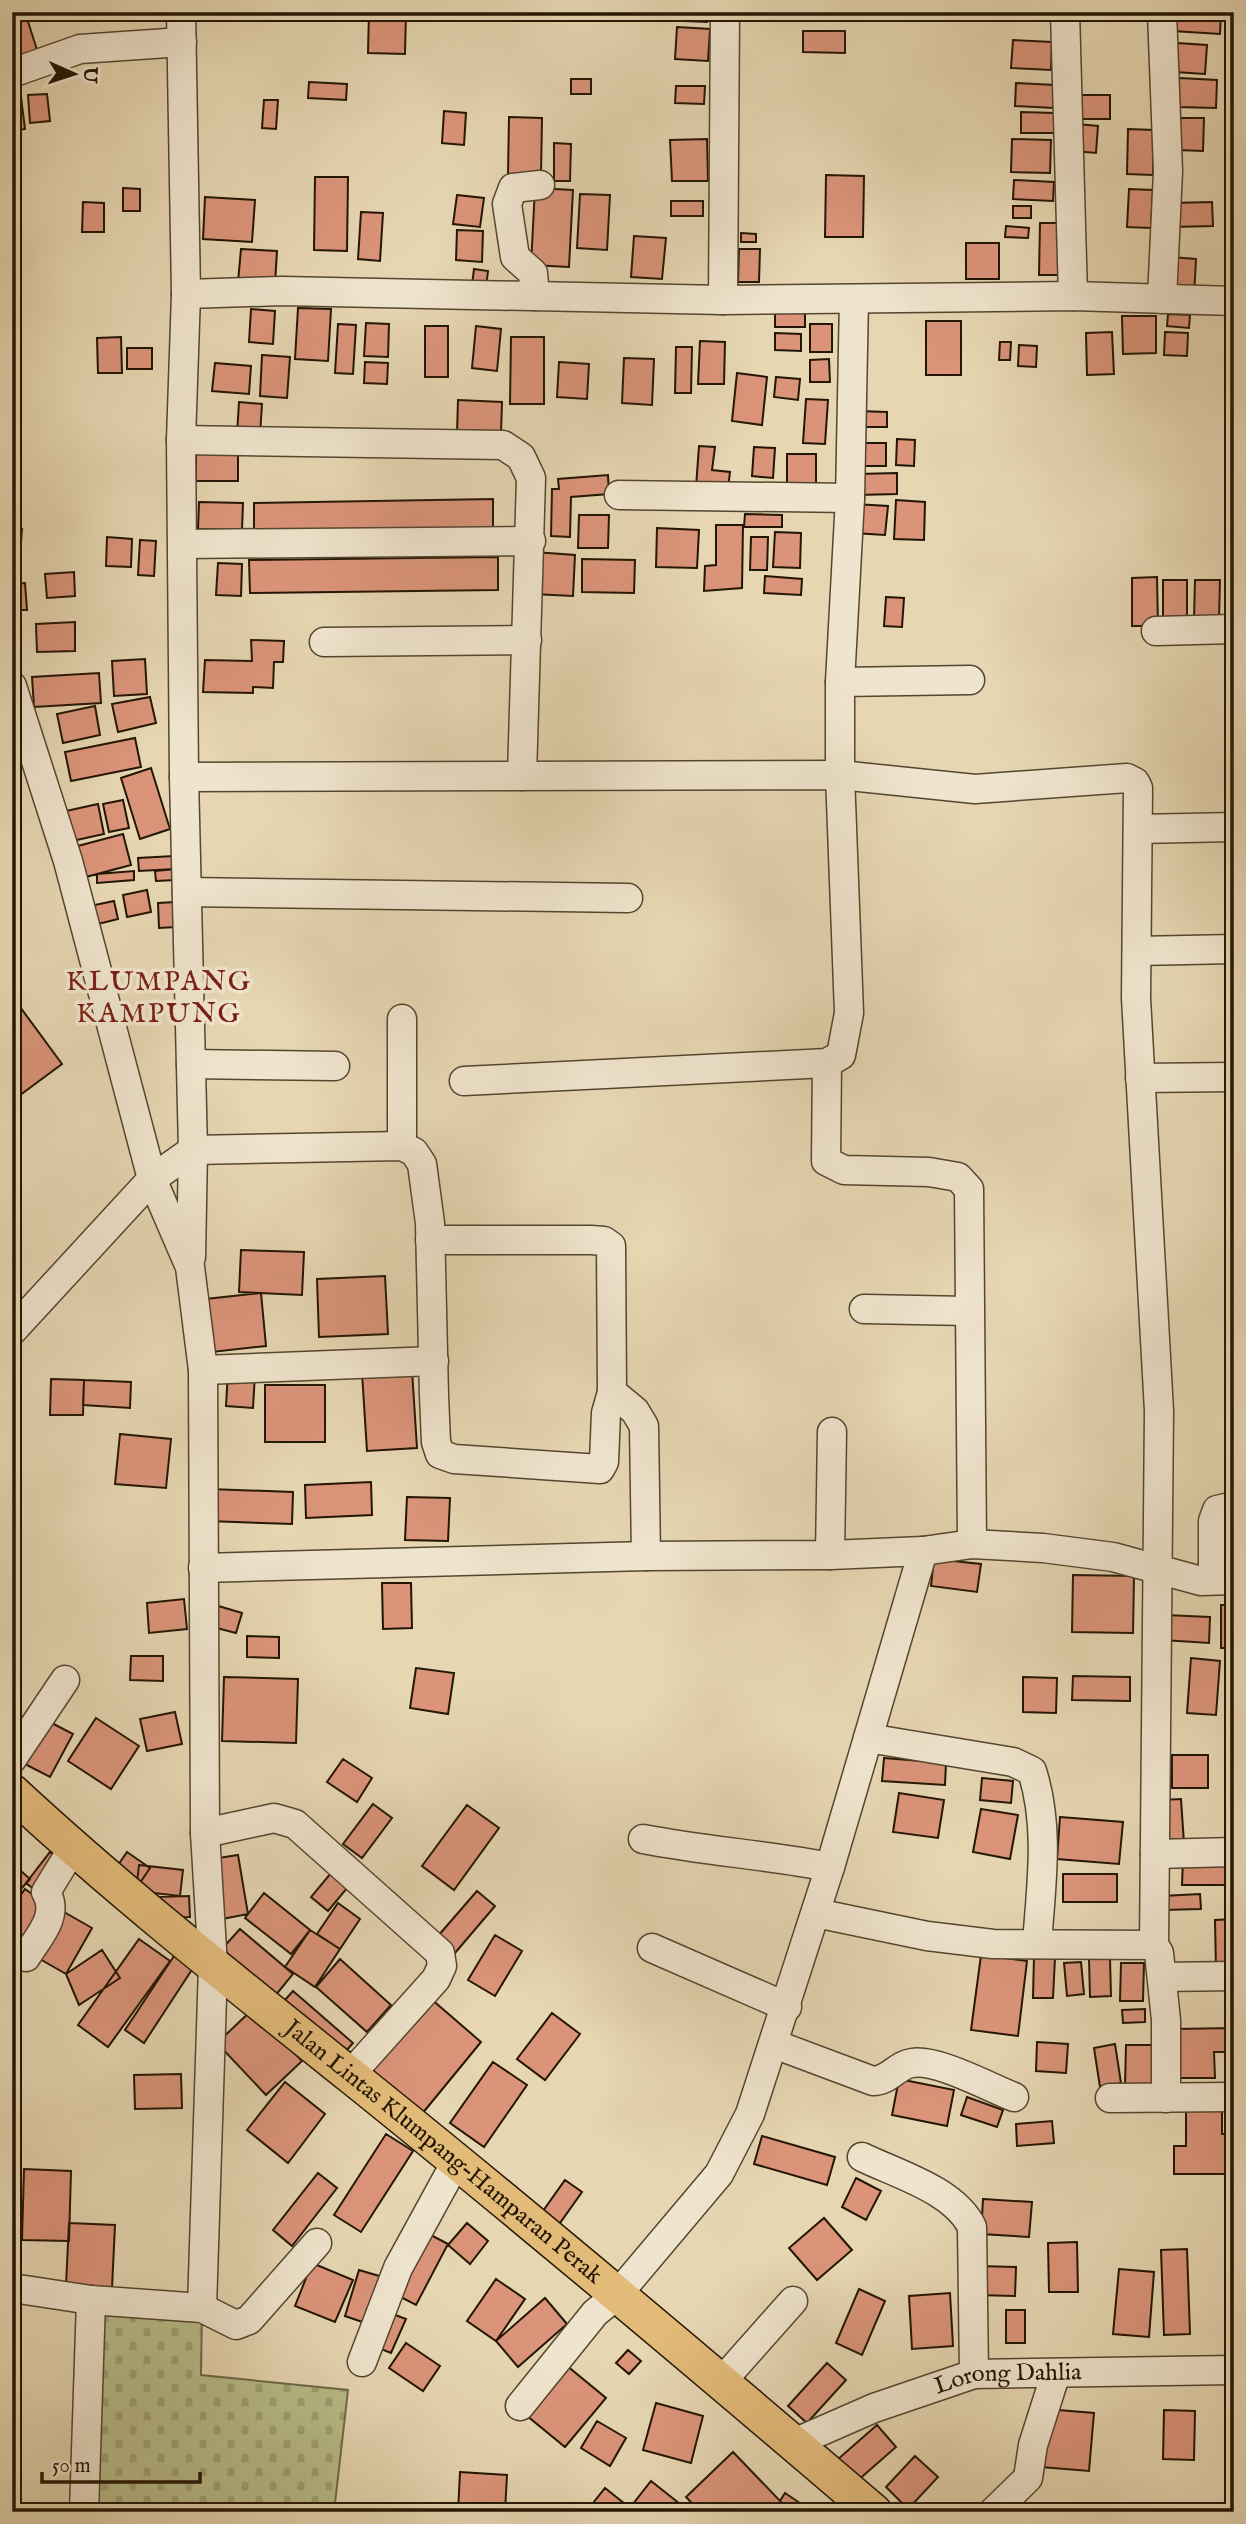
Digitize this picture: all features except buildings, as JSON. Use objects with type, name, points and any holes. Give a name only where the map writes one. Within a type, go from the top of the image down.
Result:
[{"type":"main road","name":"Jalan Lintas Klumpang–Hamparan Perak","points":[[12,1792],[73,1849],[212,1966],[350,2075],[722,2381],[874,2512]]},
{"type":"street","points":[[181,12],[186,294],[181,440],[184,777],[193,1150],[190,1267],[203,1370],[205,1833],[212,1966],[202,2308]]},
{"type":"street","points":[[723,300],[725,12]]},
{"type":"street","points":[[1065,12],[1073,296]]},
{"type":"street","points":[[1162,299],[1168,171],[1163,12]]},
{"type":"street","points":[[12,73],[80,49],[182,42]]},
{"type":"street","points":[[535,296],[533,273],[515,257],[507,204],[513,188],[540,185]]},
{"type":"street","points":[[186,294],[282,290],[723,300],[1073,296],[1234,302]]},
{"type":"street","points":[[464,1081],[827,1063],[841,1055],[849,1013],[840,775],[840,682],[850,498],[854,299]]},
{"type":"street","points":[[181,440],[503,445],[521,457],[531,478],[522,776]]},
{"type":"street","points":[[619,495],[850,498]]},
{"type":"street","points":[[183,544],[531,541]]},
{"type":"street","points":[[1156,631],[1234,629]]},
{"type":"street","points":[[324,642],[527,640]]},
{"type":"street","points":[[840,682],[970,680]]},
{"type":"street","points":[[12,686],[68,861],[152,1179],[190,1267]]},
{"type":"street","points":[[184,777],[399,779],[840,775],[975,789],[1127,778],[1135,782],[1138,788],[1137,951],[1140,1078],[1159,1411],[1154,1945],[1159,1953],[1163,1977],[1166,2098]]},
{"type":"street","points":[[1138,828],[1234,827]]},
{"type":"street","points":[[187,892],[628,898]]},
{"type":"street","points":[[1137,951],[1234,949]]},
{"type":"street","points":[[402,1019],[402,1146]]},
{"type":"street","points":[[827,1063],[826,1161],[844,1170],[938,1173],[958,1177],[969,1189],[972,1544]]},
{"type":"street","points":[[191,1064],[335,1066]]},
{"type":"street","points":[[1140,1078],[1234,1077]]},
{"type":"street","points":[[12,1331],[152,1179],[193,1150],[402,1146],[414,1152],[422,1164],[430,1240],[436,1442],[440,1454],[446,1458],[600,1469],[604,1462],[606,1413],[612,1392],[611,1246],[604,1241],[591,1240],[430,1240]]},
{"type":"street","points":[[864,1309],[968,1311]]},
{"type":"street","points":[[203,1370],[433,1361]]},
{"type":"street","points":[[612,1392],[635,1412],[645,1426],[646,1556]]},
{"type":"street","points":[[830,1555],[832,1432]]},
{"type":"street","points":[[203,1569],[646,1556],[830,1555],[923,1551],[972,1544],[1043,1548],[1113,1557],[1201,1580],[1224,1580],[1213,1521],[1217,1510],[1234,1506]]},
{"type":"street","points":[[520,2406],[595,2313],[617,2295],[719,2174],[750,2114],[816,1913],[923,1551]]},
{"type":"street","points":[[12,1759],[65,1680]]},
{"type":"street","points":[[868,1738],[1013,1762],[1032,1771],[1041,1799],[1044,1857],[1037,1944]]},
{"type":"street","points":[[205,1833],[274,1818],[295,1824],[440,1954],[442,1965],[436,1979],[350,2075]]},
{"type":"street","points":[[643,1839],[698,1850],[754,1853],[830,1867]]},
{"type":"street","points":[[26,1957],[52,1914],[52,1902],[46,1892],[73,1849]]},
{"type":"street","points":[[1155,1854],[1234,1852]]},
{"type":"street","points":[[816,1913],[927,1936],[993,1944],[1154,1945]]},
{"type":"street","points":[[652,1948],[787,2007]]},
{"type":"street","points":[[1163,1977],[1234,1976]]},
{"type":"street","points":[[774,2043],[873,2081],[881,2081],[907,2063],[925,2062],[1014,2097]]},
{"type":"street","points":[[1110,2098],[1234,2097]]},
{"type":"street","points":[[862,2157],[942,2196],[966,2216],[972,2227],[974,2374]]},
{"type":"street","points":[[362,2362],[398,2268],[456,2162]]},
{"type":"street","points":[[12,2288],[91,2300],[202,2308],[230,2323],[249,2320],[317,2243]]},
{"type":"street","points":[[84,2512],[91,2300]]},
{"type":"street","points":[[722,2381],[793,2301]]},
{"type":"street","name":"Lorong Dahlia","points":[[794,2443],[874,2408],[974,2374],[1234,2370]]},
{"type":"street","points":[[993,2512],[1028,2478],[1033,2445],[1056,2373]]},
{"type":"green space","points":[[91,2300],[202,2308],[201,2375],[348,2390],[334,2512],[84,2512]]},
{"type":"district","name":"KLUMPANG KAMPUNG","points":[[159,998]]}]
